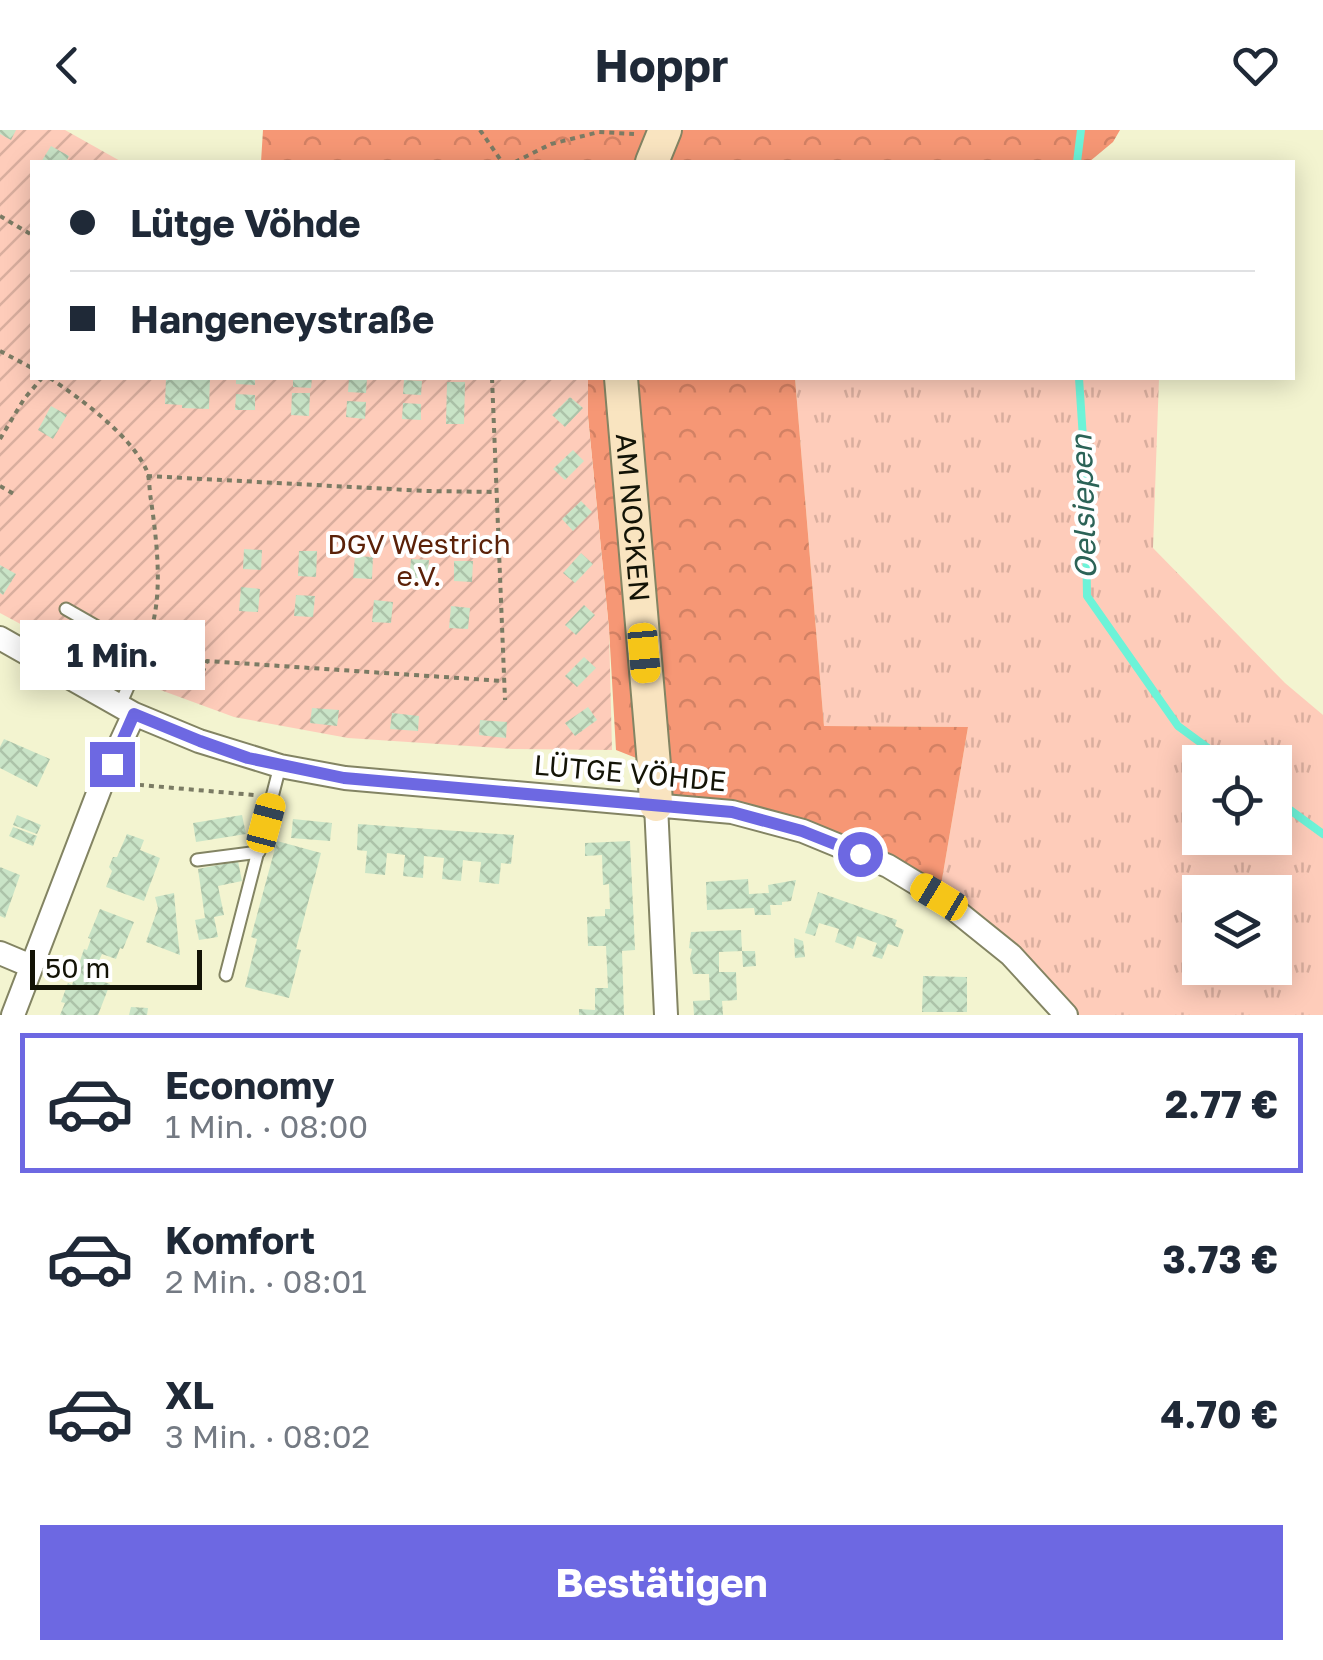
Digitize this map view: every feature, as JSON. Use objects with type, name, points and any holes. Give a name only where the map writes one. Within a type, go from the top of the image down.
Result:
[{"type":"street","name":"AM NOCKEN","points":[[621,380],[654,765],[666,1015]]},
{"type":"street","name":"LÜTGE VÖHDE","points":[[0,638],[127,710],[200,741],[280,766],[344,778],[732,812],[802,831],[888,866],[939,897],[1011,955],[1066,1015]]},
{"type":"street","points":[[13,1015],[127,710]]},
{"type":"street","points":[[0,954],[32,966]]},
{"type":"lane","points":[[66,610],[142,656],[127,710]]},
{"type":"lane","points":[[226,975],[280,766]]},
{"type":"lane","points":[[197,860],[259,852]]},
{"type":"path","points":[[480,130],[501,160]]},
{"type":"path","points":[[518,160],[551,144],[599,132],[653,142]]},
{"type":"path","points":[[0,216],[30,233]]},
{"type":"path","points":[[0,351],[30,367]]},
{"type":"path","points":[[0,439],[40,380]]},
{"type":"path","points":[[53,380],[122,437],[146,470],[156,571],[154,622],[142,656],[202,674],[207,661],[503,681]]},
{"type":"path","points":[[492,380],[505,700]]},
{"type":"path","points":[[147,476],[496,492]]},
{"type":"path","points":[[0,486],[14,494]]},
{"type":"path","points":[[124,784],[274,795]]},
{"type":"green space","name":"DGV Westrich e.V.","points":[[0,130],[65,130],[118,160],[30,160],[30,380],[588,380],[588,417],[609,629],[612,750],[513,749],[348,738],[234,717],[106,670],[0,613]]},
{"type":"green space","points":[[263,130],[1120,130],[1113,142],[1091,160],[261,160]]},
{"type":"green space","points":[[588,380],[795,380],[824,726],[968,727],[939,897],[803,831],[656,805],[654,765],[616,750],[609,629],[588,417]]},
{"type":"green space","points":[[795,380],[1159,380],[1153,548],[1285,683],[1323,715],[1323,1015],[1066,1015],[939,897],[968,727],[824,726]]},
{"type":"building","points":[[0,130],[16,130],[11,140]]},
{"type":"building","points":[[51,146],[69,156],[67,160],[42,160]]},
{"type":"building","points":[[166,380],[210,380],[209,409],[165,404]]},
{"type":"building","points":[[236,380],[255,380],[255,385],[236,384]]},
{"type":"building","points":[[293,380],[312,380],[311,388],[293,387]]},
{"type":"building","points":[[349,380],[367,380],[366,393],[348,392]]},
{"type":"building","points":[[404,380],[422,381],[421,395],[403,394]]},
{"type":"building","points":[[447,382],[465,382],[464,424],[446,424]]},
{"type":"building","points":[[292,393],[310,393],[309,416],[291,415]]},
{"type":"building","points":[[236,394],[255,395],[255,410],[235,410]]},
{"type":"building","points":[[570,397],[583,408],[565,427],[552,415]]},
{"type":"building","points":[[347,401],[366,402],[365,419],[346,417]]},
{"type":"building","points":[[403,403],[421,404],[421,420],[402,419]]},
{"type":"building","points":[[51,406],[67,415],[53,439],[38,430]]},
{"type":"building","points":[[573,450],[584,461],[565,480],[553,469]]},
{"type":"building","points":[[581,501],[592,512],[573,531],[562,519]]},
{"type":"building","points":[[244,549],[262,550],[261,570],[243,569]]},
{"type":"building","points":[[299,551],[317,551],[316,577],[298,576]]},
{"type":"building","points":[[581,553],[593,564],[575,583],[563,573]]},
{"type":"building","points":[[355,556],[373,557],[372,579],[353,578]]},
{"type":"building","points":[[411,559],[429,560],[427,582],[409,580]]},
{"type":"building","points":[[454,561],[473,561],[472,582],[454,581]]},
{"type":"building","points":[[0,565],[16,574],[3,595],[0,593]]},
{"type":"building","points":[[241,587],[260,589],[258,612],[239,611]]},
{"type":"building","points":[[296,595],[315,596],[313,617],[294,616]]},
{"type":"building","points":[[374,600],[393,602],[391,623],[372,622]]},
{"type":"building","points":[[584,605],[595,615],[576,635],[565,625]]},
{"type":"building","points":[[451,606],[470,608],[468,629],[449,628]]},
{"type":"building","points":[[584,657],[596,668],[577,687],[565,676]]},
{"type":"building","points":[[588,707],[597,720],[575,736],[565,723]]},
{"type":"building","points":[[312,708],[339,710],[337,726],[310,723]]},
{"type":"building","points":[[392,713],[419,716],[418,731],[390,729]]},
{"type":"building","points":[[480,720],[507,722],[506,738],[479,735]]},
{"type":"building","points":[[4,739],[50,759],[37,787],[0,768]]},
{"type":"building","points":[[17,815],[41,825],[37,834],[13,825]]},
{"type":"building","points":[[242,815],[246,834],[196,842],[193,823]]},
{"type":"building","points":[[293,819],[332,823],[330,841],[291,838]]},
{"type":"building","points":[[358,824],[514,835],[511,864],[501,863],[499,884],[479,882],[481,862],[463,860],[461,881],[442,879],[444,858],[424,856],[423,878],[403,876],[405,855],[387,853],[385,875],[365,873],[367,851],[357,850]]},
{"type":"building","points":[[13,827],[37,836],[33,846],[9,836]]},
{"type":"building","points":[[127,834],[144,840],[140,850],[160,858],[144,901],[106,887],[112,871],[109,867]]},
{"type":"building","points":[[277,841],[321,853],[296,949],[301,950],[289,998],[245,987],[257,939],[251,937]]},
{"type":"building","points":[[630,841],[635,950],[622,951],[624,1015],[579,1015],[579,1009],[595,1010],[595,988],[608,988],[606,946],[588,946],[587,917],[605,916],[605,909],[610,909],[609,884],[603,885],[602,855],[585,856],[585,843]]},
{"type":"building","points":[[238,861],[242,881],[218,886],[224,915],[214,917],[218,937],[199,940],[195,920],[205,918],[198,869]]},
{"type":"building","points":[[0,867],[20,875],[5,918],[0,916]]},
{"type":"building","points":[[748,879],[749,894],[769,893],[768,885],[796,880],[791,901],[770,905],[771,915],[755,915],[754,908],[707,910],[706,882]]},
{"type":"building","points":[[818,892],[897,920],[895,926],[904,930],[898,947],[888,944],[882,959],[872,956],[877,943],[857,936],[853,949],[835,942],[839,929],[819,923],[815,936],[805,933]]},
{"type":"building","points":[[174,893],[180,955],[146,942],[158,908],[155,897]]},
{"type":"building","points":[[100,909],[134,922],[116,959],[102,954],[97,965],[107,974],[104,982],[110,984],[98,1015],[60,1015],[68,983],[72,985]]},
{"type":"building","points":[[741,930],[742,951],[719,952],[719,972],[736,972],[737,1000],[722,1001],[723,1015],[694,1015],[693,1001],[710,1000],[709,974],[693,974],[691,932]]},
{"type":"building","points":[[794,938],[803,941],[805,957],[795,958]]},
{"type":"building","points":[[742,951],[755,951],[756,966],[743,967]]},
{"type":"building","points":[[923,976],[967,977],[967,1012],[922,1012]]},
{"type":"building","points":[[131,1007],[148,1008],[147,1015],[129,1015]]},
{"type":"waterway","name":"Oelsiepen","points":[[1077,160],[1081,130]]},
{"type":"waterway","name":"Oelsiepen","points":[[1079,380],[1087,596],[1178,726],[1204,745]]},
{"type":"waterway","name":"Oelsiepen","points":[[1292,811],[1323,834]]},
{"type":"route","points":[[112,764],[134,714],[200,741],[280,766],[344,778],[732,812],[802,831],[860,854]]}]
